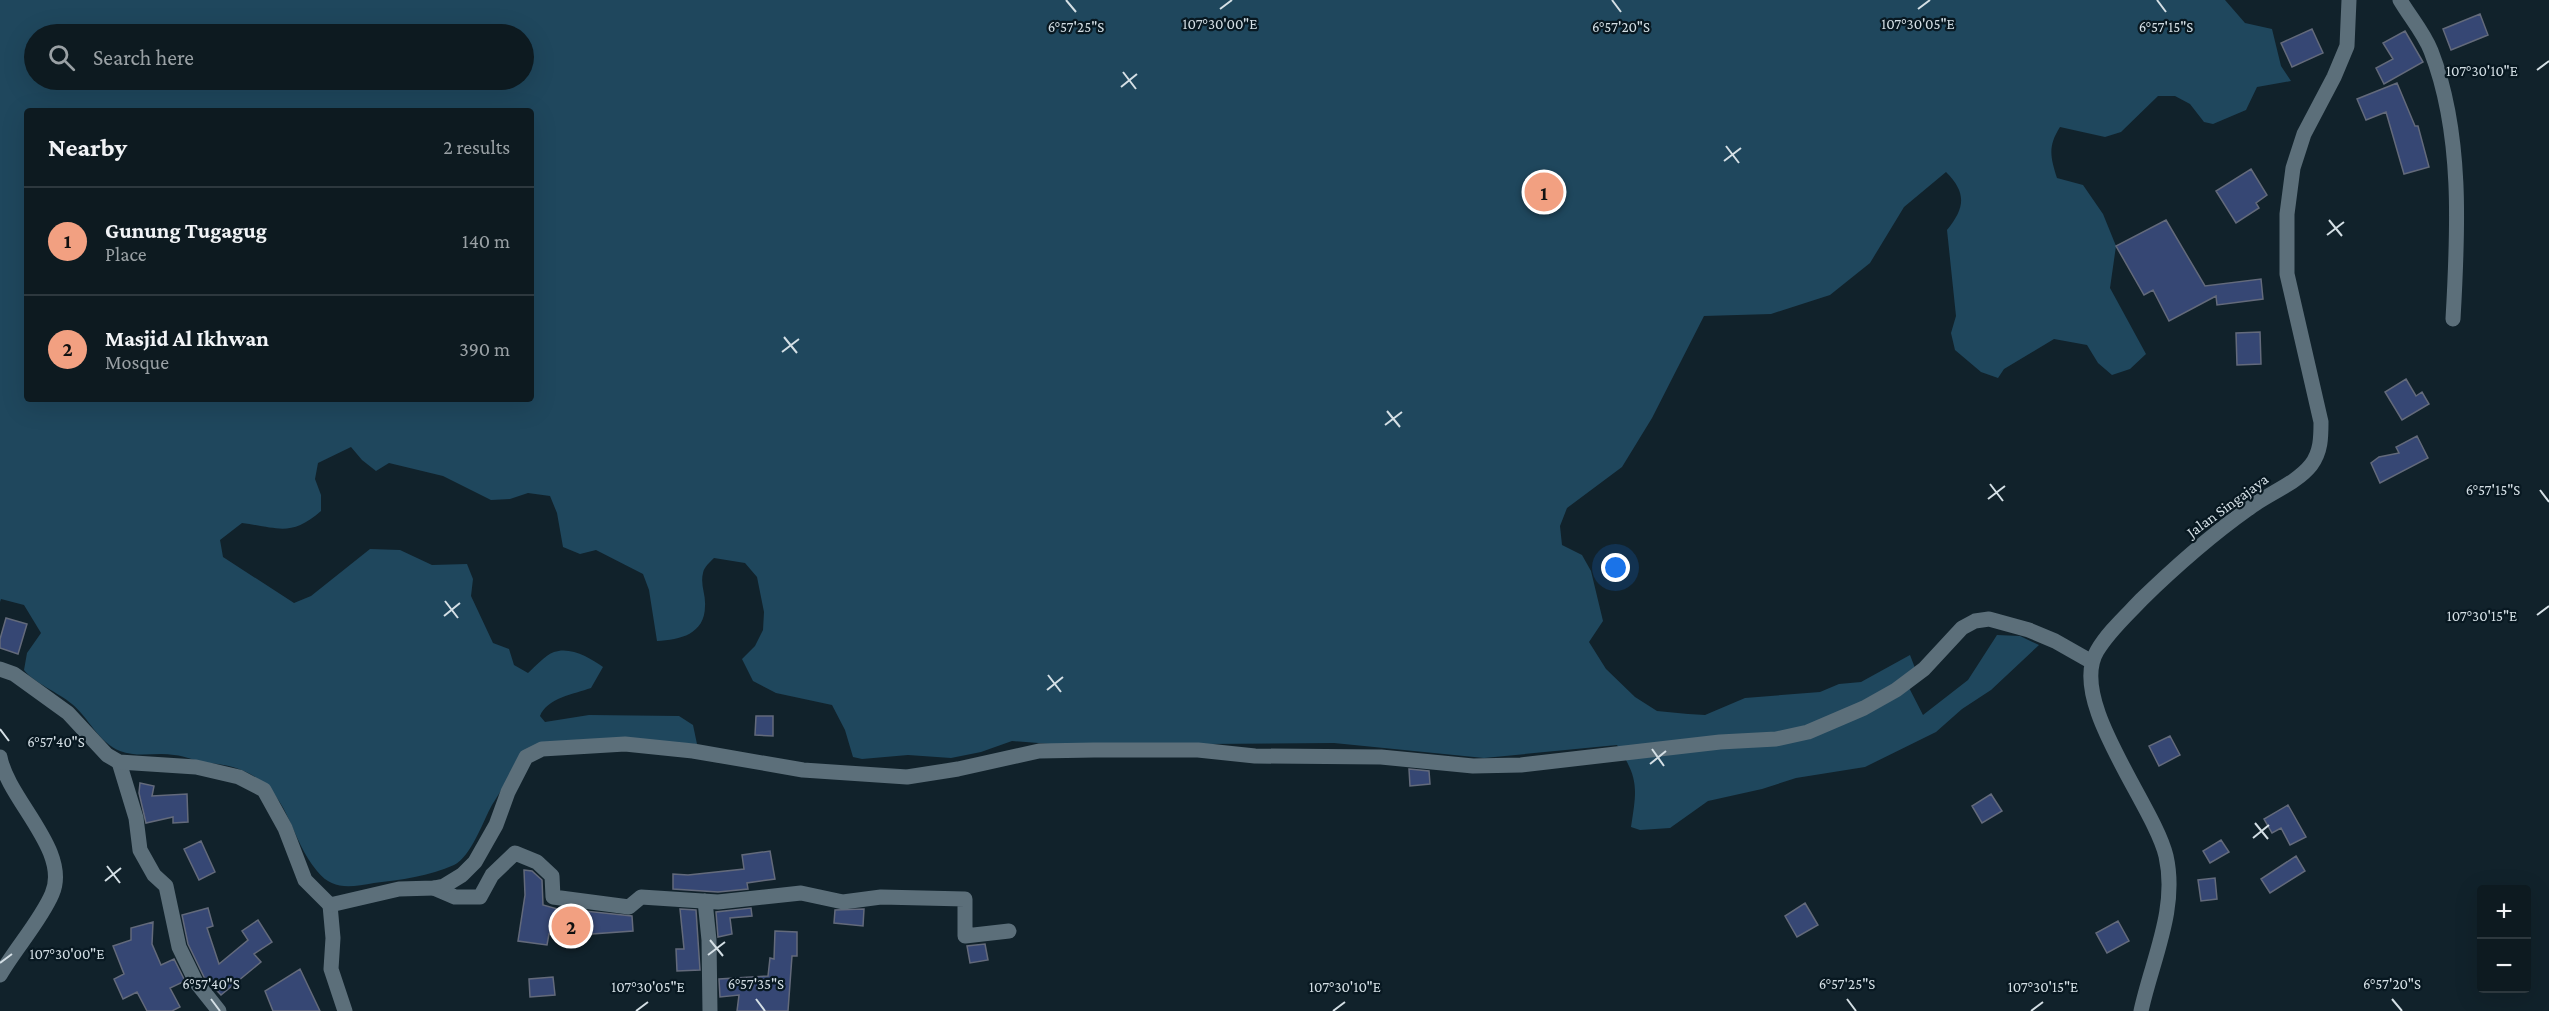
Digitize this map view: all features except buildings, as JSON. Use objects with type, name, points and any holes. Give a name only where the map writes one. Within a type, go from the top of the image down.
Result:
[{"type":"street","name":"Jalan Singajaya","points":[[2092,662],[2109,634],[2183,560],[2249,507],[2298,476],[2310,466],[2317,455],[2321,439],[2321,422],[2287,274],[2287,214],[2293,168],[2304,134],[2334,77],[2347,46],[2349,0]]},
{"type":"street","points":[[2400,0],[2431,49],[2448,104],[2454,162],[2457,257],[2453,319]]},
{"type":"street","points":[[330,905],[399,889],[434,888],[452,882],[476,862],[526,757],[542,749],[625,744],[693,751],[803,770],[907,777],[958,769],[1039,751],[1198,750],[1256,756],[1382,757],[1473,766],[1521,765],[1720,742],[1776,739],[1808,732],[1864,708],[1896,690],[1924,669],[1962,627],[1975,621],[1989,619],[2012,624],[2055,641],[2092,662],[2092,690],[2102,725],[2161,843],[2168,869],[2170,895],[2140,1011]]},
{"type":"street","points":[[0,669],[14,674],[68,712],[107,755],[119,762],[196,767],[239,777],[264,790],[285,828],[305,880],[330,905],[333,938],[331,969],[345,1011]]},
{"type":"street","points":[[0,757],[2,770],[48,846],[57,872],[53,893],[0,975]]},
{"type":"street","points":[[119,762],[136,818],[140,850],[154,875],[166,886],[179,947],[196,982],[219,1011]]},
{"type":"street","points":[[434,888],[455,897],[480,897],[492,874],[515,853],[537,862],[552,876],[553,897],[629,907],[641,897],[718,902],[801,893],[843,902],[881,897],[965,899],[965,936],[1009,932]]},
{"type":"street","points":[[705,901],[709,940],[710,1011]]},
{"type":"shaded area","points":[[0,0],[2225,0],[2245,23],[2272,29],[2281,66],[2291,81],[2257,87],[2246,110],[2213,124],[2204,122],[2190,104],[2175,96],[2158,96],[2121,132],[2105,137],[2060,127],[2056,134],[2051,151],[2057,178],[2083,185],[2103,214],[2116,246],[2110,288],[2146,354],[2130,369],[2112,375],[2098,363],[2087,345],[2054,339],[2004,369],[1998,378],[1981,372],[1955,350],[1951,333],[1956,316],[1947,230],[1957,215],[1961,201],[1958,187],[1946,172],[1904,207],[1870,263],[1830,295],[1771,314],[1704,316],[1652,418],[1622,467],[1567,508],[1560,526],[1562,545],[1582,555],[1591,571],[1603,621],[1589,642],[1606,669],[1635,697],[1657,711],[1705,715],[1745,698],[1820,692],[1839,684],[1861,682],[1910,655],[1915,668],[1904,678],[1923,715],[1968,680],[1997,635],[2020,636],[2039,645],[1991,690],[1962,709],[1936,732],[1865,767],[1796,778],[1762,789],[1708,801],[1670,828],[1640,830],[1631,827],[1635,793],[1633,776],[1617,745],[1484,758],[1334,743],[1064,745],[1012,741],[981,752],[951,758],[908,755],[862,759],[853,757],[845,730],[832,705],[776,693],[753,681],[742,659],[755,646],[763,630],[764,612],[757,577],[745,563],[714,558],[703,573],[705,606],[701,623],[690,634],[657,641],[649,590],[643,574],[596,550],[580,554],[563,547],[557,513],[550,496],[528,493],[510,499],[491,500],[443,476],[389,463],[376,471],[351,447],[318,463],[315,479],[321,495],[321,511],[293,528],[284,529],[242,523],[220,540],[223,557],[294,603],[311,596],[370,549],[400,550],[432,565],[467,564],[473,579],[471,596],[493,643],[509,649],[514,665],[528,673],[551,654],[567,651],[586,657],[603,667],[591,688],[549,705],[540,716],[545,722],[589,715],[679,716],[693,725],[697,744],[585,739],[530,748],[492,805],[471,847],[460,861],[445,869],[415,877],[358,886],[343,886],[329,882],[317,871],[307,858],[280,803],[259,780],[244,771],[231,767],[174,755],[127,753],[106,742],[72,704],[33,679],[24,670],[27,653],[41,633],[24,605],[1,599],[0,602]]},
{"type":"place","name":"Gunung Tugagug","points":[[1544,192]]},
{"type":"place","name":"Masjid Al Ikhwan","points":[[571,926]]}]
